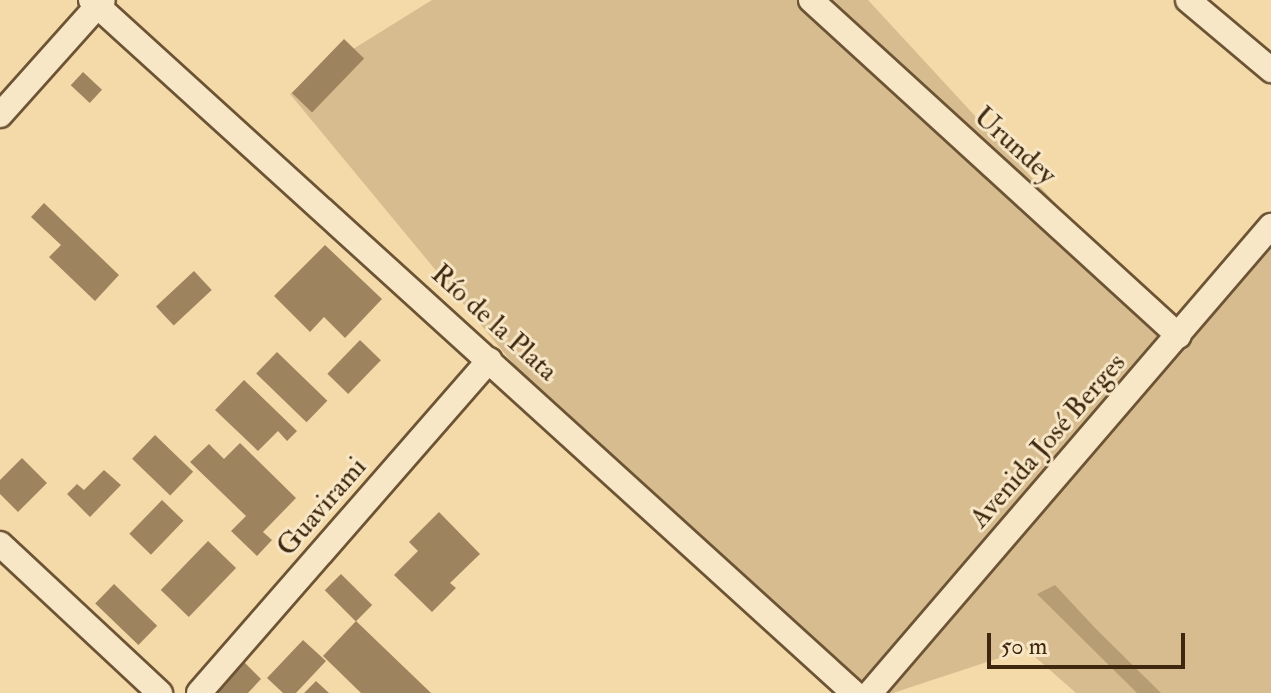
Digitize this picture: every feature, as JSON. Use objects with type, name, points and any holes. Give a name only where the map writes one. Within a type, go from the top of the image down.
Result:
[{"type":"street","name":"Urundey","points":[[811,0],[1179,336]]},
{"type":"street","points":[[1188,0],[1271,70]]},
{"type":"street","points":[[0,115],[97,2]]},
{"type":"street","name":"Río de la Plata","points":[[97,2],[854,693]]},
{"type":"street","name":"Avenida José Berges","points":[[870,693],[1271,226]]},
{"type":"street","name":"Guavirami","points":[[199,693],[490,360]]},
{"type":"street","points":[[0,544],[160,693]]},
{"type":"shaded area","points":[[432,0],[868,0],[1178,336],[1188,335],[1271,246],[1271,693],[1076,693],[1026,649],[893,693],[854,693],[572,435],[290,94],[313,74]]},
{"type":"shaded area","points":[[1055,585],[1161,693],[1137,693],[1037,594]]},
{"type":"building","points":[[344,39],[364,58],[312,112],[292,93]]},
{"type":"building","points":[[83,72],[102,90],[90,103],[71,85]]},
{"type":"building","points":[[44,203],[119,275],[95,301],[49,257],[61,245],[31,217]]},
{"type":"building","points":[[325,245],[382,299],[345,338],[324,317],[310,332],[274,296]]},
{"type":"building","points":[[194,271],[212,290],[174,325],[156,306]]},
{"type":"building","points":[[360,340],[381,360],[348,394],[327,374]]},
{"type":"building","points":[[277,352],[327,401],[307,422],[256,374]]},
{"type":"building","points":[[244,380],[297,431],[287,441],[278,431],[258,451],[215,410]]},
{"type":"building","points":[[155,435],[193,472],[170,496],[132,459]]},
{"type":"building","points":[[240,443],[296,498],[263,532],[272,540],[257,556],[231,531],[246,516],[190,462],[209,444],[224,459]]},
{"type":"building","points":[[22,458],[47,483],[18,512],[0,494],[0,480]]},
{"type":"building","points":[[104,470],[121,485],[90,517],[67,494],[77,484],[84,490]]},
{"type":"building","points":[[162,500],[184,521],[151,555],[129,534]]},
{"type":"building","points":[[439,512],[480,554],[450,583],[456,588],[432,612],[394,575],[418,551],[409,542]]},
{"type":"building","points":[[208,541],[236,568],[189,617],[161,590]]},
{"type":"building","points":[[341,574],[372,605],[356,621],[325,590]]},
{"type":"building","points":[[114,584],[157,626],[138,645],[95,603]]},
{"type":"building","points":[[356,621],[431,693],[361,693],[323,656]]},
{"type":"building","points":[[303,640],[326,661],[296,693],[283,693],[267,678]]},
{"type":"building","points":[[242,660],[261,679],[248,693],[210,693]]},
{"type":"building","points":[[316,681],[329,693],[304,693]]}]
